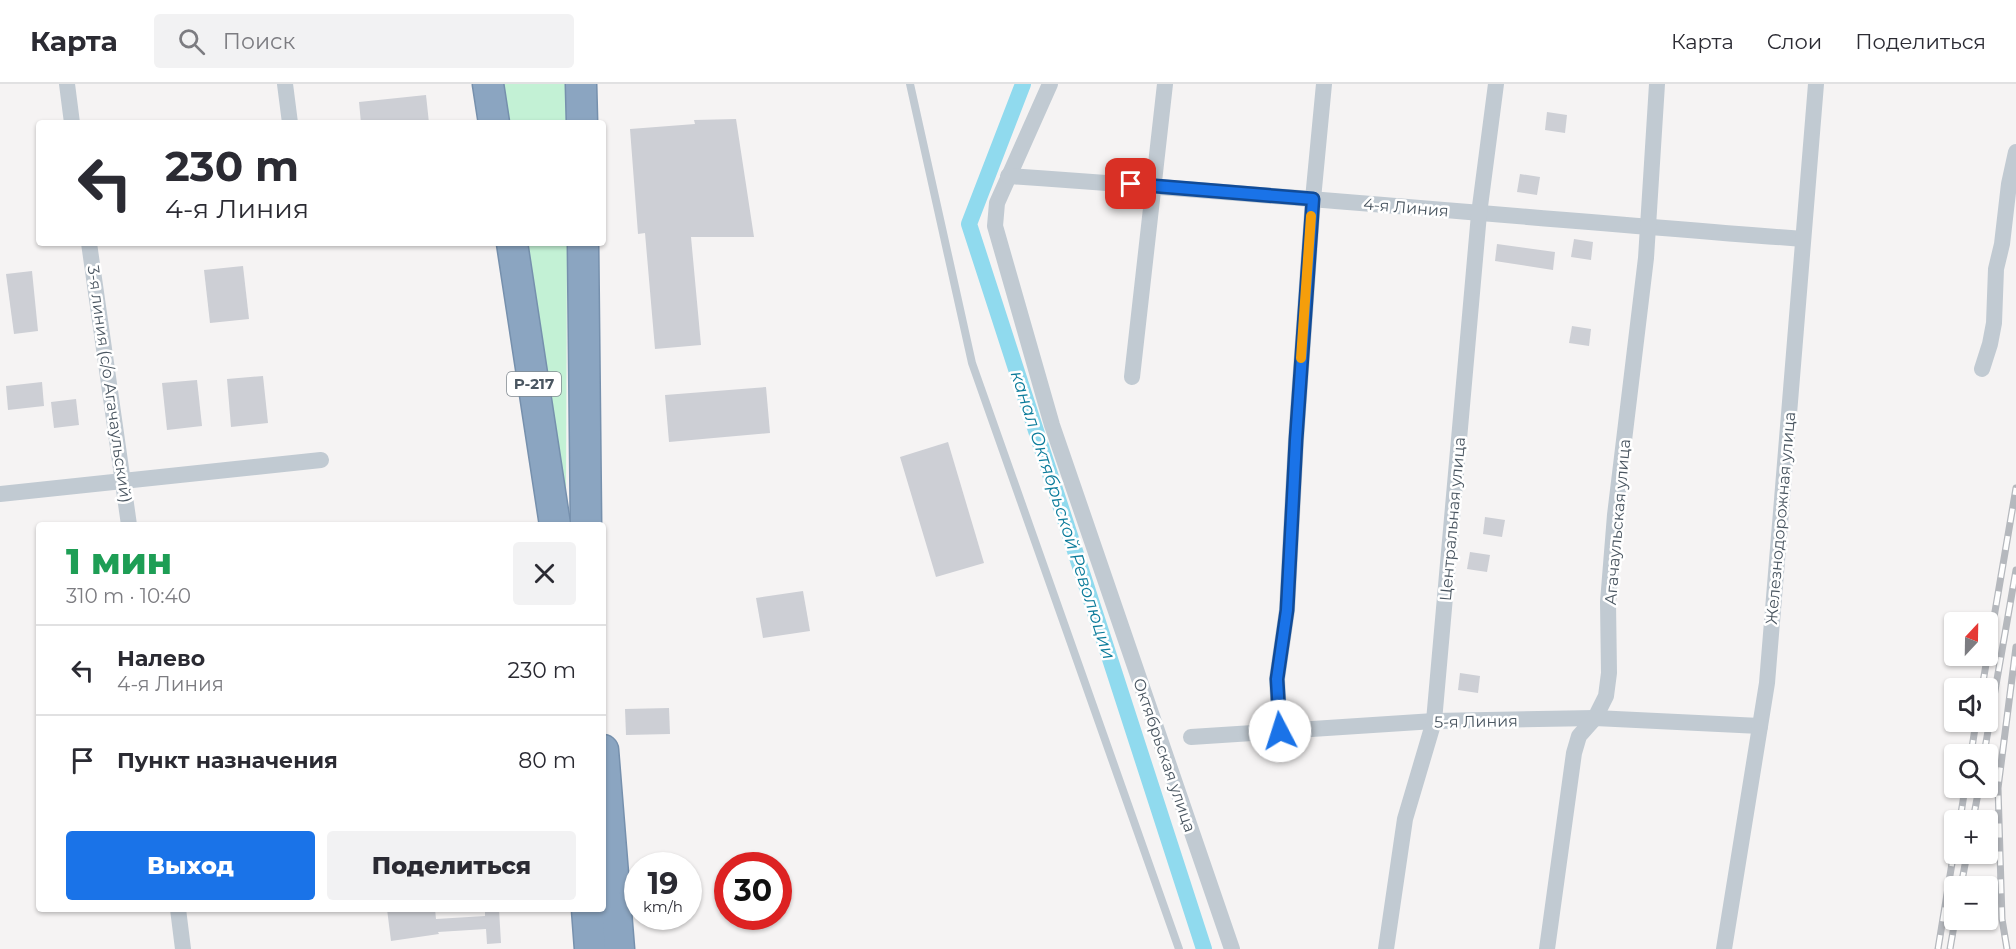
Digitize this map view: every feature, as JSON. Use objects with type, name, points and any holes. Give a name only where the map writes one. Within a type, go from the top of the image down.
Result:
[{"type":"highway","points":[[488,84],[494,120]]},
{"type":"highway","points":[[581,84],[582,120]]},
{"type":"highway","name":"Р-217","points":[[512,246],[555,522]]},
{"type":"highway","points":[[583,246],[586,522]]},
{"type":"highway","points":[[606,787],[619,949]]},
{"type":"highway","points":[[587,912],[590,949]]},
{"type":"street","points":[[67,84],[72,120]]},
{"type":"street","points":[[285,84],[290,120]]},
{"type":"street","name":"Октябрьская улица","points":[[1050,84],[997,203],[995,226],[1049,414],[1232,949]]},
{"type":"street","points":[[1132,376],[1165,84]]},
{"type":"street","points":[[1280,731],[1277,679],[1287,610],[1296,440],[1313,199],[1324,84]]},
{"type":"street","name":"Центральная улица","points":[[1386,949],[1405,819],[1434,721],[1479,214],[1496,84]]},
{"type":"street","name":"Агачаульская улица","points":[[1547,949],[1574,753],[1579,736],[1595,718],[1606,696],[1609,673],[1608,603],[1615,515],[1646,258],[1657,84]]},
{"type":"street","name":"Железнодорожная улица","points":[[1724,949],[1767,683],[1816,84]]},
{"type":"street","points":[[1982,369],[1994,323],[1996,269],[2016,152]]},
{"type":"street","name":"4-я Линия","points":[[1008,176],[1803,239]]},
{"type":"street","name":"3-я линия (с/о Агачаульский)","points":[[90,246],[129,522]]},
{"type":"street","points":[[0,494],[321,460]]},
{"type":"street","name":"5-я Линия","points":[[1191,737],[1434,721],[1595,718],[1760,726]]},
{"type":"street","points":[[178,912],[183,949]]},
{"type":"lane","points":[[910,84],[972,363],[1179,949]]},
{"type":"green space","points":[[501,84],[567,84],[567,120],[507,120]]},
{"type":"green space","points":[[526,246],[567,246],[566,500]]},
{"type":"building","points":[[426,95],[429,120],[361,120],[359,102]]},
{"type":"building","points":[[1547,112],[1567,115],[1565,133],[1545,130]]},
{"type":"building","points":[[736,119],[754,237],[691,237],[701,345],[655,349],[645,233],[638,234],[630,129],[695,124],[694,120]]},
{"type":"building","points":[[1520,174],[1540,177],[1537,195],[1517,192]]},
{"type":"building","points":[[1574,239],[1593,242],[1591,260],[1571,257]]},
{"type":"building","points":[[1497,244],[1555,252],[1553,270],[1495,261]]},
{"type":"building","points":[[243,266],[249,319],[210,323],[204,270]]},
{"type":"building","points":[[32,271],[38,331],[14,334],[6,274]]},
{"type":"building","points":[[1572,326],[1591,329],[1589,346],[1569,343]]},
{"type":"building","points":[[263,376],[268,423],[231,427],[227,379]]},
{"type":"building","points":[[197,380],[202,426],[167,430],[162,383]]},
{"type":"building","points":[[42,382],[44,406],[8,410],[6,386]]},
{"type":"building","points":[[766,387],[770,433],[669,442],[665,395]]},
{"type":"building","points":[[76,399],[79,425],[54,428],[51,402]]},
{"type":"building","points":[[948,442],[984,563],[936,577],[900,457]]},
{"type":"building","points":[[1485,517],[1505,520],[1502,537],[1483,534]]},
{"type":"building","points":[[1470,552],[1490,555],[1487,572],[1467,569]]},
{"type":"building","points":[[803,591],[810,631],[763,638],[756,598]]},
{"type":"building","points":[[1460,673],[1480,676],[1478,693],[1458,690]]},
{"type":"building","points":[[669,708],[670,734],[626,735],[625,709]]},
{"type":"building","points":[[387,912],[435,912],[436,919],[485,916],[485,912],[499,912],[501,943],[487,944],[486,929],[438,932],[439,934],[391,941]]},
{"type":"waterway","name":"канал Октябрьской Революции","points":[[1023,84],[969,224],[1204,949]]},
{"type":"railway","points":[[1984,678],[2016,488]]},
{"type":"railway","points":[[1986,744],[2016,570]]},
{"type":"railway","points":[[2007,949],[2002,919],[1998,788],[2016,647]]},
{"type":"railway","points":[[1973,744],[1974,732]]},
{"type":"railway","points":[[1962,810],[1963,798]]},
{"type":"railway","points":[[1975,810],[1977,798]]},
{"type":"railway","points":[[1938,949],[1952,864]]},
{"type":"railway","points":[[1963,876],[1965,864]]},
{"type":"railway","points":[[1950,949],[1953,930]]},
{"type":"slow traffic","points":[[1301,358],[1311,216]]},
{"type":"route","points":[[1131,184],[1313,199],[1287,610],[1277,679],[1280,731]]}]
